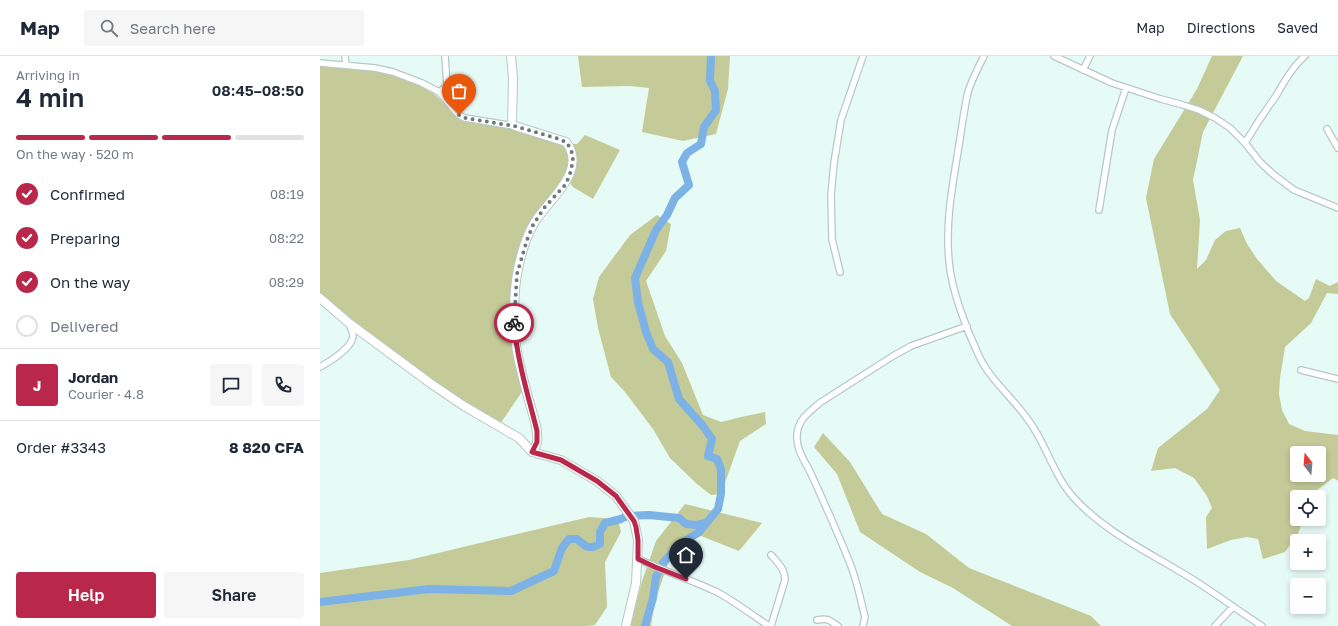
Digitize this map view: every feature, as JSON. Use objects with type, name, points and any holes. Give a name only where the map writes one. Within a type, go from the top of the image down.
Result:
[{"type":"main road","points":[[511,56],[512,124],[514,126],[566,142],[571,149],[573,158],[571,171],[566,184],[544,208],[533,225],[517,274],[514,321],[515,338],[524,383],[537,431],[537,442],[532,452]]},
{"type":"main road","points":[[320,298],[349,322],[453,398],[520,438],[532,452],[561,460],[597,481],[616,496],[631,518],[638,540],[636,583],[626,626]]},
{"type":"street","points":[[345,56],[346,65]]},
{"type":"street","points":[[439,92],[447,86],[445,56]]},
{"type":"street","points":[[840,272],[832,239],[831,195],[834,163],[840,120],[863,56]]},
{"type":"street","points":[[984,56],[972,83],[965,107],[949,212],[948,233],[949,263],[952,280],[979,357],[986,368],[1032,425],[1063,484],[1074,498],[1099,520],[1140,550],[1198,582],[1262,626]]},
{"type":"street","points":[[1054,56],[1126,88],[1199,110],[1215,118],[1245,142],[1260,162],[1294,190],[1338,208]]},
{"type":"street","points":[[1083,70],[1090,56]]},
{"type":"street","points":[[1245,142],[1286,80],[1305,56]]},
{"type":"street","points":[[320,63],[375,68],[393,72],[422,83],[439,92],[459,115],[465,118],[514,126]]},
{"type":"street","points":[[1100,210],[1112,130],[1126,88]]},
{"type":"street","points":[[1327,129],[1338,148]]},
{"type":"street","points":[[320,367],[327,364],[351,342],[353,336],[349,322]]},
{"type":"street","points":[[863,626],[864,617],[850,563],[797,443],[797,434],[800,423],[820,402],[893,356],[911,346],[967,326]]},
{"type":"street","points":[[1301,370],[1338,379]]},
{"type":"street","points":[[638,559],[718,593],[770,626],[785,580],[785,573],[771,555]]},
{"type":"street","points":[[1215,626],[1233,607]]},
{"type":"street","points":[[817,620],[826,619],[838,626]]},
{"type":"green space","points":[[578,56],[730,56],[728,89],[716,134],[683,141],[642,132],[649,88],[630,86],[582,87]]},
{"type":"green space","points":[[1212,56],[1243,56],[1203,132],[1193,180],[1200,220],[1197,269],[1206,260],[1215,240],[1226,231],[1240,228],[1247,244],[1257,259],[1276,281],[1305,301],[1309,298],[1316,279],[1330,286],[1338,282],[1338,294],[1327,293],[1311,323],[1285,347],[1279,394],[1282,410],[1289,424],[1305,431],[1338,435],[1338,481],[1333,478],[1317,490],[1290,490],[1290,526],[1301,526],[1298,534],[1290,534],[1290,545],[1285,552],[1263,559],[1258,539],[1247,537],[1231,540],[1207,549],[1206,517],[1212,508],[1207,496],[1194,478],[1175,468],[1151,471],[1158,448],[1207,409],[1220,390],[1170,314],[1146,198],[1154,159],[1197,89]]},
{"type":"green space","points":[[320,65],[375,70],[390,74],[418,85],[434,94],[454,113],[514,124],[518,122],[570,144],[577,144],[585,135],[620,150],[593,199],[573,187],[567,179],[536,217],[519,269],[516,332],[526,386],[498,427],[320,303]]},
{"type":"green space","points":[[657,215],[671,224],[666,251],[646,281],[665,336],[682,363],[703,415],[721,422],[765,412],[766,424],[740,441],[721,494],[711,495],[697,484],[670,458],[653,429],[625,392],[611,377],[598,328],[593,299],[599,277],[630,235]]},
{"type":"green space","points":[[823,433],[850,462],[882,514],[926,534],[969,568],[1091,616],[1101,626],[1012,626],[953,588],[920,572],[860,532],[837,474],[814,447]]},
{"type":"green space","points":[[685,504],[762,523],[739,551],[701,536],[673,549],[654,604],[651,626],[630,626],[642,581],[656,541]]},
{"type":"green space","points":[[589,517],[618,519],[621,532],[605,562],[607,607],[595,625],[320,626],[320,573],[409,560]]},
{"type":"waterway","points":[[645,626],[653,598],[656,577],[663,563],[679,545],[699,532],[718,509],[721,494],[721,469],[717,459],[708,456],[712,439],[703,426],[679,399],[668,362],[653,349],[646,332],[638,302],[635,278],[656,230],[667,215],[675,198],[689,185],[682,162],[687,153],[701,144],[704,127],[716,110],[715,91],[710,81],[711,56]]},
{"type":"waterway","points":[[320,602],[429,589],[511,591],[554,571],[562,548],[569,539],[577,539],[588,547],[593,547],[600,544],[600,532],[605,523],[627,516],[649,515],[679,518],[686,524],[696,525],[706,523]]},
{"type":"way so far","points":[[459,115],[465,118],[514,126],[559,139],[566,142],[571,149],[573,158],[571,171],[566,184],[544,208],[533,225],[527,240],[517,274],[514,323]]},
{"type":"route","points":[[514,323],[515,338],[524,383],[537,431],[537,442],[532,452],[561,460],[597,481],[610,491],[621,502],[634,521],[638,540],[638,559],[686,579]]}]
